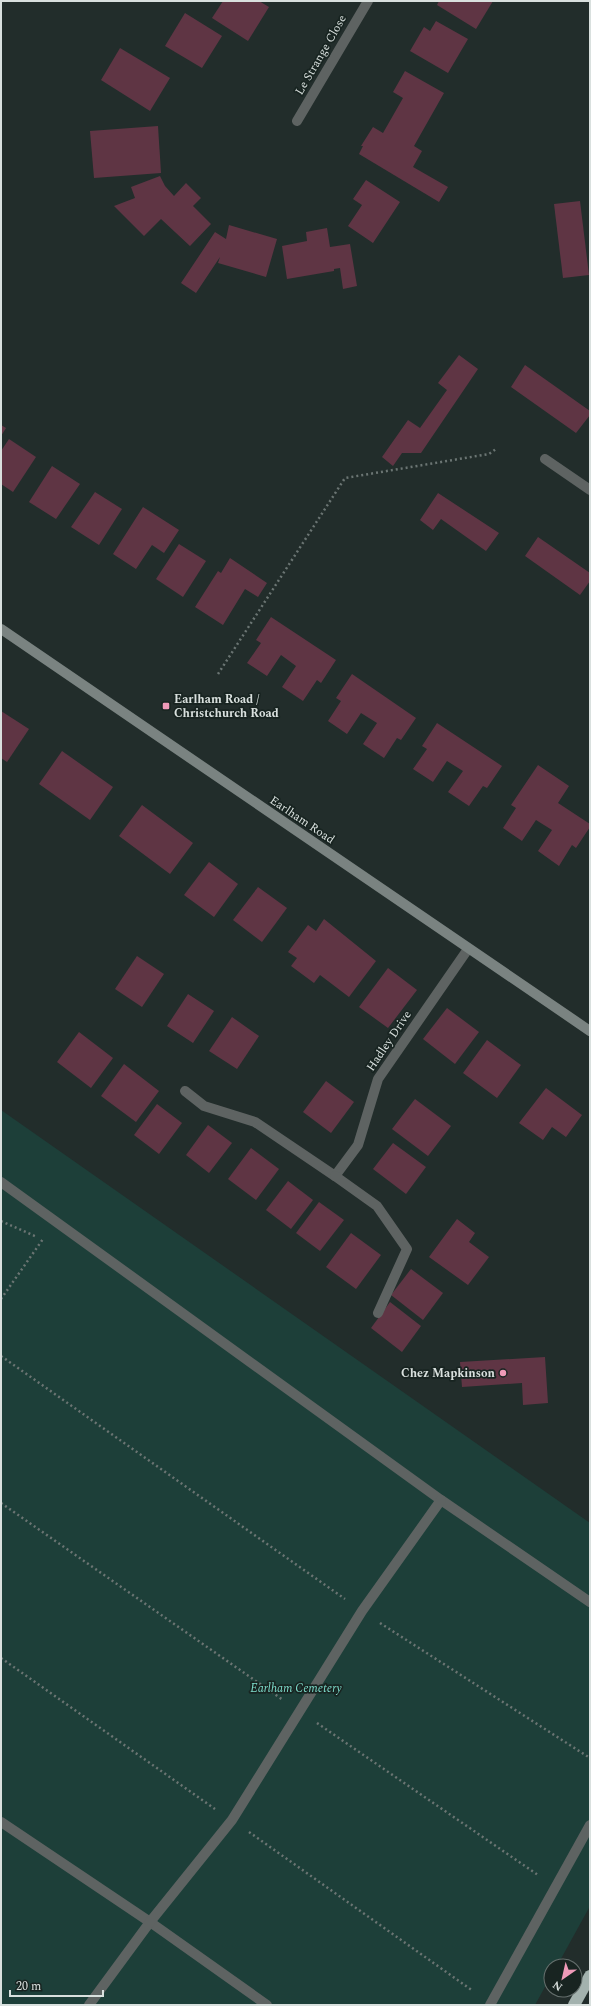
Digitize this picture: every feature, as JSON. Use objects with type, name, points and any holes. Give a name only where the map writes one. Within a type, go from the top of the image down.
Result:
[{"type":"highway","points":[[574,2005],[590,1976]]},
{"type":"main road","name":"Earlham Road","points":[[1,629],[590,1031]]},
{"type":"street","name":"Le Strange Close","points":[[297,121],[368,1]]},
{"type":"street","points":[[545,459],[590,490]]},
{"type":"street","name":"Hadley Drive","points":[[336,1176],[358,1145],[378,1079],[468,949]]},
{"type":"street","points":[[185,1091],[204,1106],[254,1122],[336,1176],[376,1206],[407,1249],[378,1313]]},
{"type":"street","points":[[1,1182],[441,1500],[590,1602]]},
{"type":"street","points":[[89,2005],[150,1922],[232,1820],[362,1611],[441,1500]]},
{"type":"street","points":[[1,1822],[150,1922],[267,2005]]},
{"type":"street","points":[[490,2004],[590,1825]]},
{"type":"path","points":[[218,674],[345,478],[489,454],[496,449]]},
{"type":"path","points":[[1,1299],[55,1220]]},
{"type":"path","points":[[1,1221],[43,1239]]},
{"type":"path","points":[[1,1356],[362,1611],[590,1758]]},
{"type":"path","points":[[1,1503],[299,1711],[556,1887]]},
{"type":"path","points":[[1,1658],[490,2004]]},
{"type":"green space","name":"Earlham Cemetery","points":[[1,1110],[590,1523],[590,1906],[561,1958],[543,1958],[543,1990],[535,2005],[1,2005]]},
{"type":"building","points":[[223,1],[259,1],[269,7],[248,41],[212,18]]},
{"type":"building","points":[[439,1],[493,1],[476,29],[437,5]]},
{"type":"building","points":[[185,13],[222,36],[202,68],[165,46]]},
{"type":"building","points":[[436,21],[468,39],[448,73],[410,51],[424,27],[430,31]]},
{"type":"building","points":[[120,48],[170,78],[150,111],[101,80]]},
{"type":"building","points":[[405,71],[444,93],[414,146],[422,151],[413,167],[448,187],[439,202],[359,154],[363,146],[361,146],[373,127],[383,133],[403,98],[393,92]]},
{"type":"building","points":[[158,126],[161,173],[94,178],[90,131]]},
{"type":"building","points":[[160,176],[165,186],[174,196],[186,183],[201,198],[193,206],[211,224],[190,246],[161,219],[144,236],[114,206],[135,198],[131,187]]},
{"type":"building","points":[[366,180],[400,202],[373,243],[348,226],[362,205],[353,199]]},
{"type":"building","points":[[580,201],[589,275],[563,278],[554,204]]},
{"type":"building","points":[[229,225],[277,239],[266,277],[218,263],[220,257],[196,293],[181,283],[215,232],[226,239]]},
{"type":"building","points":[[327,228],[330,247],[350,244],[357,286],[343,289],[340,268],[334,269],[334,271],[287,279],[282,246],[307,241],[306,232]]},
{"type":"building","points":[[459,355],[478,369],[421,453],[402,453],[393,466],[382,457],[408,420],[420,428],[447,390],[438,383]]},
{"type":"building","points":[[525,365],[590,411],[590,415],[576,433],[511,387]]},
{"type":"building","points":[[1,425],[6,428],[1,436]]},
{"type":"building","points":[[9,439],[36,457],[13,492],[1,484],[1,451]]},
{"type":"building","points":[[52,466],[80,484],[56,519],[29,502]]},
{"type":"building","points":[[95,492],[122,509],[99,545],[71,527]]},
{"type":"building","points":[[438,493],[499,533],[486,551],[441,519],[433,530],[420,520]]},
{"type":"building","points":[[143,507],[179,530],[164,553],[152,545],[136,569],[113,554]]},
{"type":"building","points":[[538,537],[590,573],[590,581],[580,595],[525,556]]},
{"type":"building","points":[[179,544],[206,561],[183,597],[156,579]]},
{"type":"building","points":[[230,558],[267,583],[258,597],[245,589],[223,625],[195,607],[218,571],[221,573]]},
{"type":"building","points":[[271,617],[336,660],[321,683],[317,680],[303,701],[282,687],[296,666],[281,655],[267,676],[247,663],[261,643],[256,640]]},
{"type":"building","points":[[352,674],[416,718],[401,740],[397,738],[384,758],[363,744],[377,723],[361,713],[347,734],[328,721],[341,701],[336,698]]},
{"type":"building","points":[[1,711],[29,729],[7,762],[1,758]]},
{"type":"building","points":[[437,723],[502,766],[487,788],[483,786],[469,806],[448,792],[463,771],[447,761],[433,782],[413,769],[427,749],[422,746]]},
{"type":"building","points":[[62,751],[113,787],[90,820],[39,784]]},
{"type":"building","points":[[538,765],[569,786],[558,803],[590,824],[590,827],[576,848],[572,845],[559,866],[538,851],[552,830],[536,820],[522,841],[503,828],[516,808],[511,805]]},
{"type":"building","points":[[142,805],[193,843],[170,874],[119,836]]},
{"type":"building","points":[[209,862],[238,884],[214,917],[184,895]]},
{"type":"building","points":[[258,887],[287,908],[262,942],[233,920]]},
{"type":"building","points":[[324,919],[376,961],[349,997],[320,975],[314,983],[291,966],[297,958],[288,952],[308,925],[316,931]]},
{"type":"building","points":[[137,956],[164,974],[142,1007],[115,989]]},
{"type":"building","points":[[388,968],[417,990],[388,1028],[359,1007]]},
{"type":"building","points":[[188,994],[214,1011],[193,1043],[167,1026]]},
{"type":"building","points":[[447,1008],[479,1032],[455,1064],[423,1039]]},
{"type":"building","points":[[232,1017],[259,1036],[237,1069],[209,1051]]},
{"type":"building","points":[[79,1032],[113,1058],[91,1088],[57,1062]]},
{"type":"building","points":[[487,1040],[521,1065],[497,1098],[463,1073]]},
{"type":"building","points":[[124,1064],[159,1091],[136,1122],[101,1096]]},
{"type":"building","points":[[326,1081],[354,1102],[331,1133],[303,1112]]},
{"type":"building","points":[[546,1088],[582,1115],[566,1137],[552,1127],[543,1140],[519,1123]]},
{"type":"building","points":[[415,1099],[451,1126],[428,1156],[392,1129]]},
{"type":"building","points":[[157,1104],[182,1123],[159,1154],[134,1135]]},
{"type":"building","points":[[208,1125],[232,1143],[209,1173],[186,1155]]},
{"type":"building","points":[[393,1143],[426,1167],[406,1194],[373,1169]]},
{"type":"building","points":[[251,1148],[279,1169],[256,1200],[228,1179]]},
{"type":"building","points":[[288,1181],[313,1200],[291,1229],[266,1210]]},
{"type":"building","points":[[319,1202],[344,1220],[320,1251],[296,1233]]},
{"type":"building","points":[[457,1219],[475,1233],[469,1242],[489,1257],[468,1285],[429,1257]]},
{"type":"building","points":[[351,1233],[381,1255],[356,1289],[326,1267]]},
{"type":"building","points":[[411,1269],[443,1293],[423,1320],[391,1295]]},
{"type":"building","points":[[390,1302],[421,1326],[402,1352],[371,1328]]},
{"type":"building","name":"Chez Mapkinson","points":[[545,1357],[548,1403],[523,1405],[522,1383],[462,1387],[460,1362]]},
{"type":"place","name":"Earlham Road / Christchurch Road","points":[[166,706]]},
{"type":"place","name":"Chez Mapkinson","points":[[503,1373]]}]
